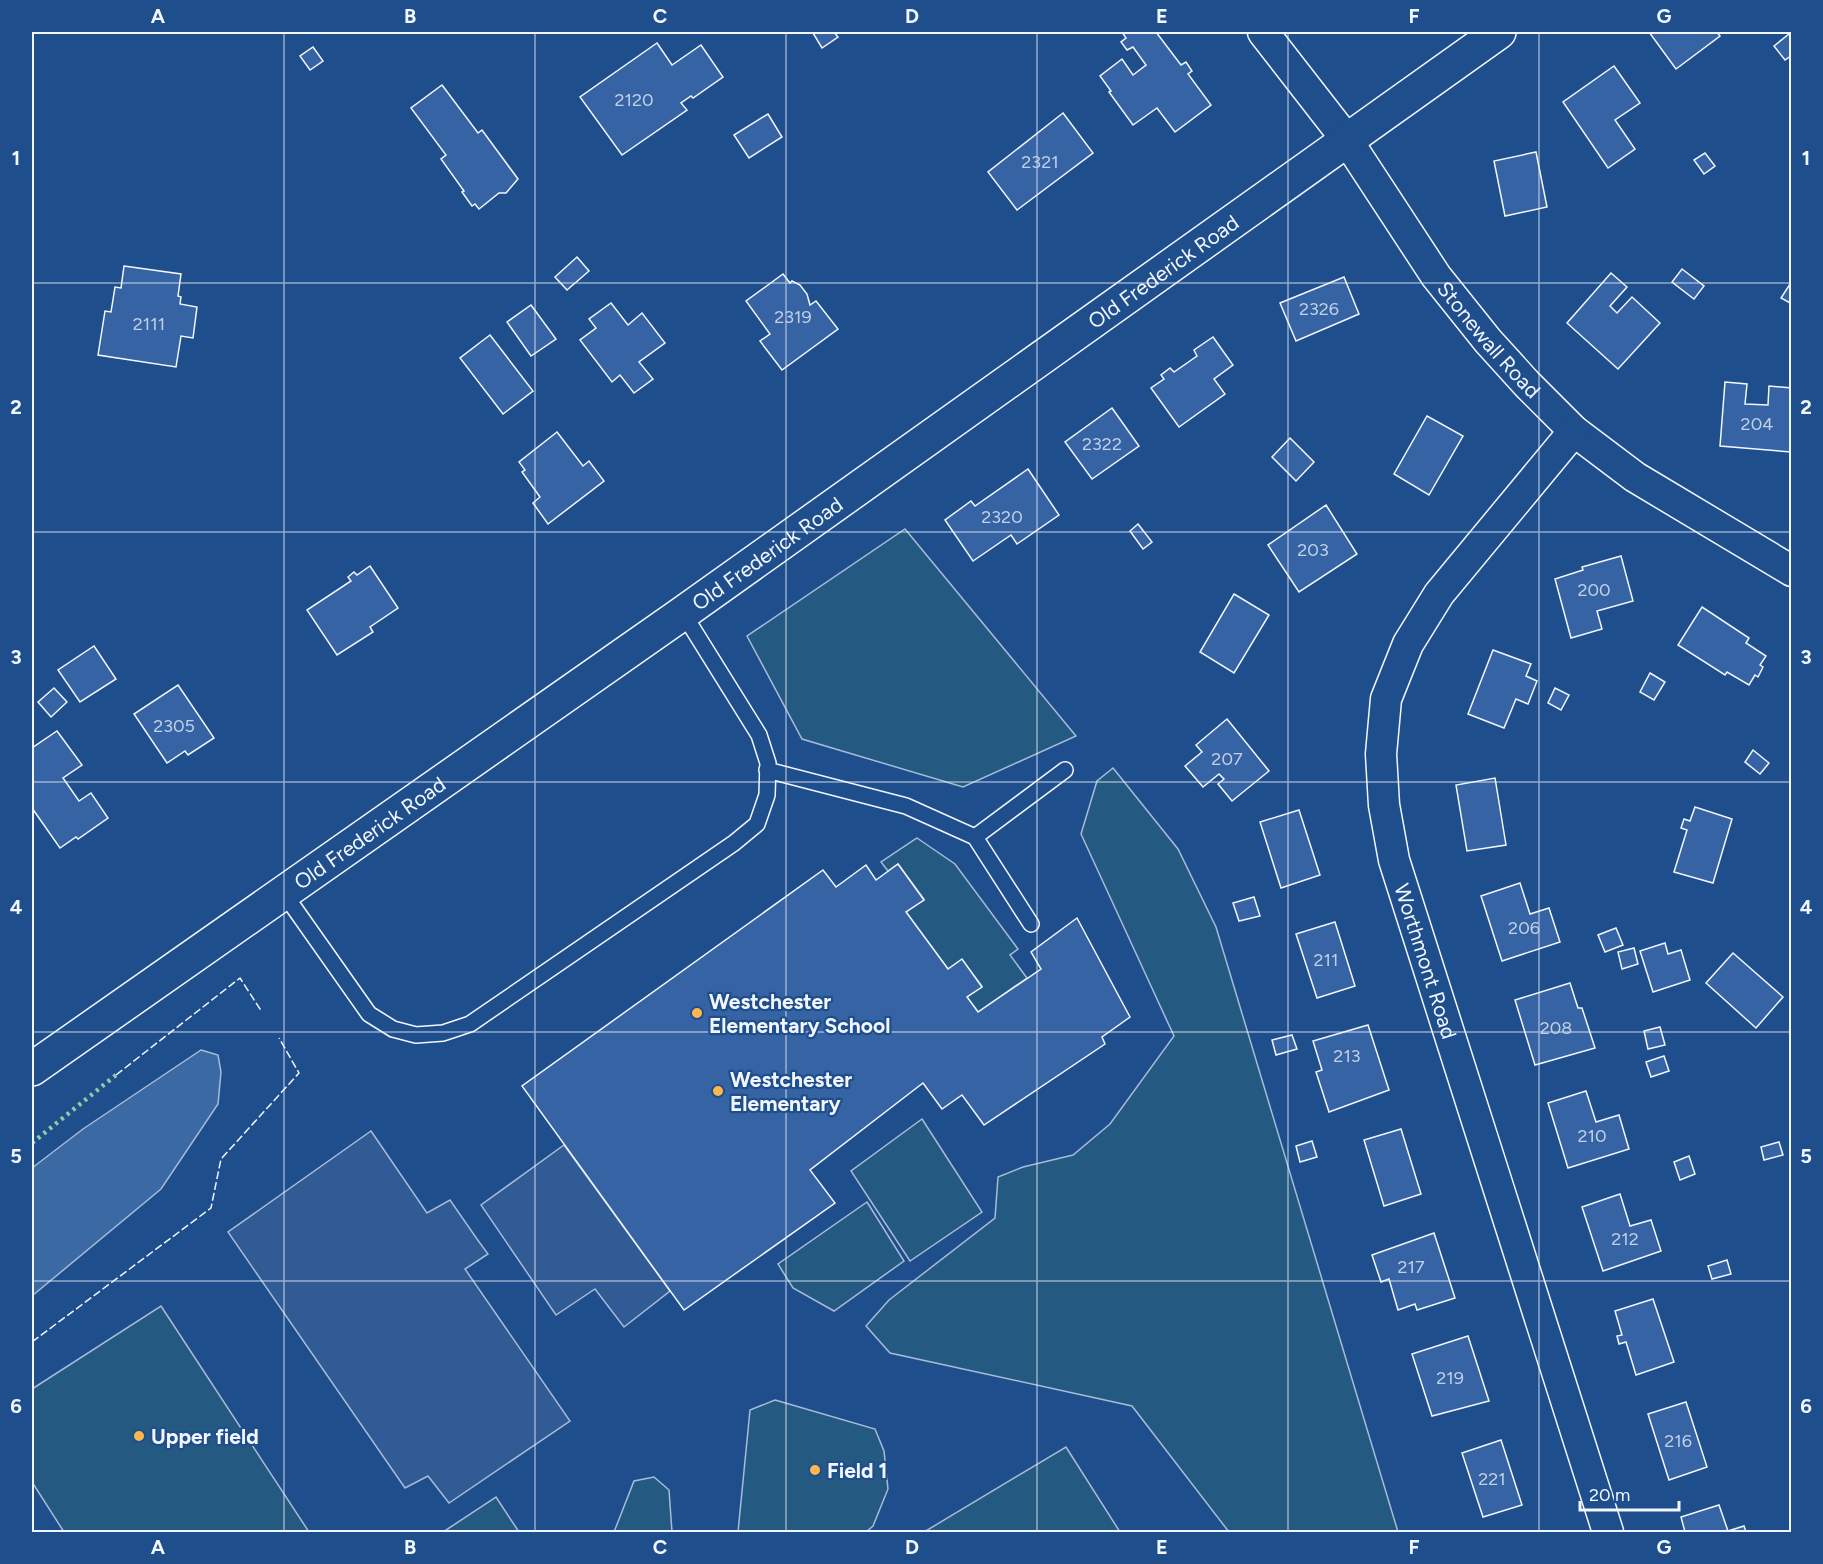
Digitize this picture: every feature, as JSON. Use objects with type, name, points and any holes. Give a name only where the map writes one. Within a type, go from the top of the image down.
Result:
[{"type":"street","name":"Stonewall Road","points":[[1263,32],[1347,140],[1436,276],[1488,341],[1574,431],[1635,477],[1791,572]]},
{"type":"street","name":"Old Frederick Road","points":[[32,1069],[282,891],[683,613],[1499,32]]},
{"type":"street","name":"Worthmont Road","points":[[1574,431],[1439,594],[1408,644],[1386,699],[1381,754],[1384,805],[1394,860],[1608,1533]]},
{"type":"lane","points":[[282,891],[369,1014],[393,1029],[416,1035],[443,1033],[470,1024],[734,843],[757,824],[767,795],[768,763],[759,735],[683,613]]},
{"type":"lane","points":[[767,770],[906,806],[975,837],[1031,924]]},
{"type":"lane","points":[[975,837],[1065,770]]},
{"type":"shaded area","points":[[905,529],[1076,736],[963,787],[802,739],[747,636]]},
{"type":"shaded area","points":[[1113,768],[1178,849],[1216,927],[1398,1532],[1229,1532],[1132,1406],[890,1353],[866,1326],[889,1300],[995,1218],[998,1177],[1023,1167],[1073,1155],[1110,1124],[1174,1036],[1081,834],[1097,781]]},
{"type":"shaded area","points":[[917,838],[955,864],[1018,949],[1010,955],[1027,978],[978,1012],[967,997],[982,986],[962,960],[948,969],[906,912],[924,899],[898,864],[888,871],[881,862]]},
{"type":"shaded area","points":[[201,1050],[218,1055],[221,1072],[218,1104],[161,1189],[32,1296],[32,1168],[83,1129]]},
{"type":"shaded area","points":[[922,1119],[982,1212],[910,1261],[851,1171]]},
{"type":"shaded area","points":[[371,1131],[427,1213],[450,1200],[488,1254],[465,1269],[570,1421],[449,1503],[428,1476],[405,1488],[228,1232]]},
{"type":"shaded area","points":[[564,1145],[670,1291],[624,1327],[595,1289],[556,1315],[481,1205]]},
{"type":"shaded area","points":[[867,1202],[904,1261],[834,1311],[793,1288],[778,1264]]},
{"type":"shaded area","name":"Upper field","points":[[161,1306],[309,1532],[64,1532],[32,1482],[32,1389]]},
{"type":"shaded area","name":"Field 1","points":[[775,1400],[875,1429],[884,1451],[888,1489],[873,1526],[866,1532],[738,1532],[750,1410]]},
{"type":"shaded area","points":[[1066,1447],[1120,1532],[924,1532]]},
{"type":"shaded area","points":[[654,1477],[669,1490],[672,1532],[614,1532],[634,1481]]},
{"type":"shaded area","points":[[496,1497],[519,1532],[443,1532]]},
{"type":"building","points":[[834,32],[838,37],[822,48],[813,33]]},
{"type":"building","points":[[1122,32],[1156,32],[1181,65],[1186,62],[1192,71],[1188,74],[1211,105],[1175,132],[1157,108],[1133,125],[1100,76],[1122,59],[1133,75],[1146,65],[1133,47],[1127,50],[1121,42],[1126,38]]},
{"type":"building","points":[[1649,32],[1717,32],[1720,36],[1676,69]]},
{"type":"building","points":[[1789,34],[1792,37],[1792,55],[1785,60],[1774,46]]},
{"type":"building","points":[[657,43],[672,65],[701,45],[723,77],[693,98],[691,96],[681,103],[687,110],[622,155],[580,97]]},
{"type":"building","points":[[313,47],[323,61],[310,70],[300,56]]},
{"type":"building","points":[[1614,66],[1640,103],[1615,120],[1635,149],[1608,168],[1563,102]]},
{"type":"building","points":[[442,85],[478,133],[482,130],[518,179],[506,193],[499,193],[479,209],[475,204],[472,206],[462,192],[464,191],[441,159],[446,155],[411,108]]},
{"type":"building","points":[[1063,113],[1093,153],[1017,210],[988,172]]},
{"type":"building","points":[[768,114],[782,137],[749,158],[734,135]]},
{"type":"building","points":[[1536,152],[1547,207],[1505,216],[1494,161]]},
{"type":"building","points":[[1705,153],[1715,166],[1704,174],[1694,160]]},
{"type":"building","points":[[577,257],[589,271],[567,290],[555,277]]},
{"type":"building","points":[[124,266],[181,274],[178,296],[181,297],[180,304],[197,307],[193,338],[181,336],[176,367],[98,355],[105,311],[111,312],[115,287],[121,288]]},
{"type":"building","points":[[1682,269],[1704,286],[1694,299],[1672,282]]},
{"type":"building","points":[[1611,273],[1627,287],[1610,306],[1617,313],[1632,297],[1660,323],[1618,369],[1567,323]]},
{"type":"building","points":[[783,274],[790,283],[792,281],[800,285],[807,294],[810,305],[816,301],[838,329],[782,370],[760,341],[770,334],[746,301]]},
{"type":"building","points":[[1344,277],[1359,314],[1296,341],[1280,303]]},
{"type":"building","points":[[1792,281],[1792,304],[1781,298]]},
{"type":"building","points":[[611,303],[628,325],[642,313],[665,343],[639,362],[653,379],[634,393],[620,375],[612,382],[580,340],[596,328],[589,319]]},
{"type":"building","points":[[531,305],[556,339],[531,356],[507,322]]},
{"type":"building","points":[[490,335],[533,391],[503,414],[460,358]]},
{"type":"building","points":[[1213,337],[1233,365],[1214,379],[1225,394],[1179,427],[1151,388],[1164,379],[1161,375],[1170,368],[1174,372],[1197,356],[1194,350]]},
{"type":"building","points":[[1725,382],[1747,384],[1745,404],[1768,405],[1769,386],[1792,388],[1791,452],[1720,446]]},
{"type":"building","points":[[1112,408],[1139,446],[1092,479],[1065,442]]},
{"type":"building","points":[[1427,416],[1463,436],[1429,495],[1394,474]]},
{"type":"building","points":[[557,432],[583,466],[589,461],[604,481],[548,524],[533,503],[540,497],[522,472],[525,470],[519,462]]},
{"type":"building","points":[[1290,438],[1314,462],[1296,481],[1272,457]]},
{"type":"building","points":[[1028,469],[1059,515],[1017,544],[1011,535],[973,561],[945,520],[971,501],[975,506]]},
{"type":"building","points":[[1326,505],[1357,554],[1299,592],[1268,545]]},
{"type":"building","points":[[1138,524],[1152,542],[1143,549],[1130,531]]},
{"type":"building","points":[[1621,556],[1633,601],[1597,611],[1602,629],[1571,638],[1555,579],[1583,570],[1582,567]]},
{"type":"building","points":[[370,566],[398,608],[370,627],[373,632],[337,655],[307,610],[351,581],[348,577],[354,572],[357,575]]},
{"type":"building","points":[[1234,594],[1269,615],[1234,673],[1200,652]]},
{"type":"building","points":[[1702,607],[1749,638],[1746,643],[1766,656],[1760,665],[1763,667],[1758,677],[1755,675],[1749,685],[1727,672],[1725,675],[1678,645]]},
{"type":"building","points":[[94,646],[116,679],[80,702],[58,670]]},
{"type":"building","points":[[1493,650],[1531,664],[1526,676],[1537,681],[1528,704],[1516,699],[1504,728],[1468,714]]},
{"type":"building","points":[[1650,673],[1665,682],[1654,700],[1640,692]]},
{"type":"building","points":[[178,685],[214,738],[188,755],[185,751],[167,763],[134,714]]},
{"type":"building","points":[[54,688],[67,702],[51,717],[38,702]]},
{"type":"building","points":[[1555,688],[1569,695],[1561,710],[1548,703]]},
{"type":"building","points":[[1227,719],[1269,771],[1232,801],[1218,784],[1224,779],[1219,774],[1203,787],[1185,766],[1202,752],[1196,745]]},
{"type":"building","points":[[57,731],[82,765],[63,778],[79,801],[91,793],[108,818],[78,839],[76,837],[60,848],[32,808],[32,748]]},
{"type":"building","points":[[1753,750],[1769,763],[1760,774],[1745,762]]},
{"type":"building","points":[[1495,778],[1506,845],[1467,851],[1456,785]]},
{"type":"building","points":[[1695,807],[1732,819],[1713,883],[1674,872],[1687,830],[1681,828],[1684,819],[1690,821]]},
{"type":"building","points":[[1299,810],[1320,875],[1281,888],[1260,822]]},
{"type":"building","name":"Westchester Elementary","points":[[898,864],[924,900],[906,912],[948,969],[962,959],[982,987],[967,997],[978,1012],[1041,969],[1031,952],[1077,918],[1130,1017],[1102,1037],[1105,1044],[984,1125],[962,1095],[942,1109],[923,1083],[810,1170],[835,1203],[684,1310],[522,1086],[823,870],[836,887],[866,865],[876,880]]},
{"type":"building","points":[[1520,883],[1530,914],[1549,908],[1560,942],[1502,961],[1481,896]]},
{"type":"building","points":[[1254,897],[1260,916],[1239,921],[1233,903]]},
{"type":"building","points":[[1335,922],[1355,986],[1317,998],[1296,934]]},
{"type":"building","points":[[1616,928],[1623,945],[1605,952],[1598,935]]},
{"type":"building","points":[[1665,943],[1668,954],[1681,950],[1690,980],[1653,992],[1640,951]]},
{"type":"building","points":[[1634,948],[1638,964],[1622,969],[1618,952]]},
{"type":"building","points":[[1733,953],[1783,997],[1756,1028],[1706,983]]},
{"type":"building","points":[[1570,983],[1578,1008],[1582,1008],[1595,1048],[1535,1065],[1515,1000]]},
{"type":"building","points":[[1368,1025],[1389,1090],[1329,1112],[1316,1072],[1322,1070],[1313,1041]]},
{"type":"building","points":[[1660,1027],[1665,1045],[1648,1049],[1644,1031]]},
{"type":"building","points":[[1292,1035],[1297,1049],[1276,1055],[1272,1040]]},
{"type":"building","points":[[1664,1056],[1669,1071],[1651,1077],[1646,1062]]},
{"type":"building","points":[[1586,1091],[1596,1122],[1619,1115],[1629,1149],[1568,1168],[1548,1103]]},
{"type":"building","points":[[1401,1129],[1421,1194],[1384,1206],[1364,1140]]},
{"type":"building","points":[[1312,1141],[1317,1157],[1300,1162],[1296,1146]]},
{"type":"building","points":[[1779,1142],[1783,1155],[1764,1160],[1761,1147]]},
{"type":"building","points":[[1689,1156],[1695,1174],[1680,1180],[1674,1162]]},
{"type":"building","points":[[1620,1194],[1630,1226],[1651,1220],[1661,1251],[1603,1271],[1582,1207]]},
{"type":"building","points":[[1434,1233],[1455,1298],[1417,1310],[1415,1304],[1398,1310],[1389,1279],[1381,1282],[1372,1255]]},
{"type":"building","points":[[1727,1260],[1731,1274],[1712,1279],[1708,1266]]},
{"type":"building","points":[[1653,1299],[1674,1362],[1636,1375],[1626,1342],[1619,1344],[1617,1336],[1622,1335],[1615,1311]]},
{"type":"building","points":[[1468,1336],[1489,1401],[1432,1416],[1412,1354]]},
{"type":"building","points":[[1686,1402],[1707,1467],[1669,1480],[1648,1414]]},
{"type":"building","points":[[1501,1440],[1522,1505],[1483,1517],[1462,1453]]},
{"type":"building","points":[[1719,1505],[1728,1531],[1744,1526],[1746,1532],[1685,1532],[1681,1517]]},
{"type":"hedge","points":[[32,1143],[116,1075]]},
{"type":"fence","points":[[116,1075],[240,978],[262,1012]]},
{"type":"fence","points":[[32,1342],[211,1208],[221,1159],[299,1073],[279,1038]]},
{"type":"place","name":"Westchester Elementary School","points":[[697,1013]]},
{"type":"place","name":"Westchester Elementary","points":[[718,1091]]},
{"type":"place","name":"Upper field","points":[[139,1436]]},
{"type":"place","name":"Field 1","points":[[815,1470]]}]
